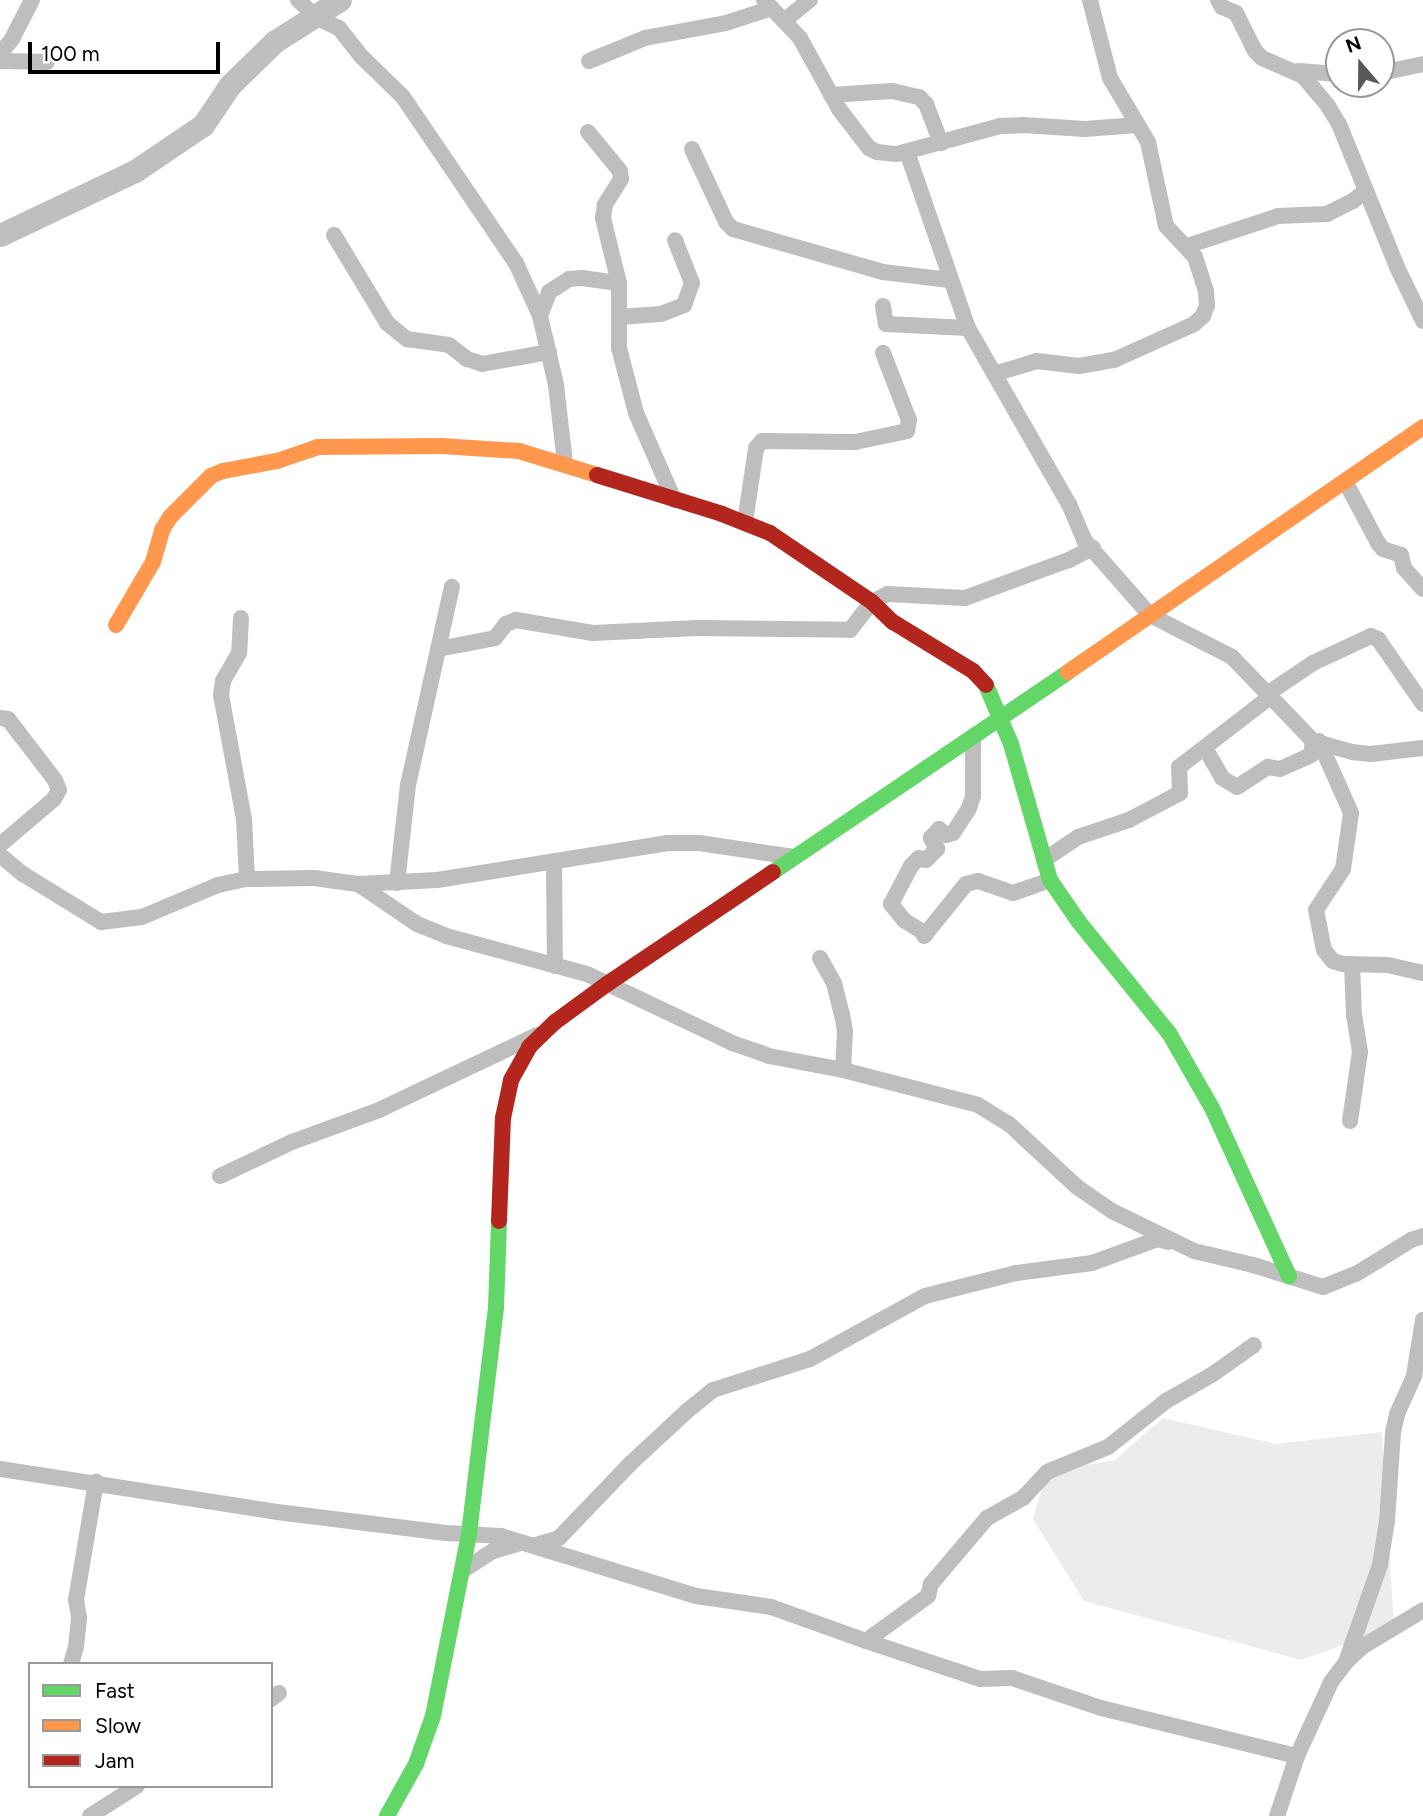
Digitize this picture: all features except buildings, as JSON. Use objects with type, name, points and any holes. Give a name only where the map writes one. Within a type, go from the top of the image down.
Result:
[{"type":"street","points":[[0,54],[12,39],[32,0]]},
{"type":"street","points":[[298,0],[302,6],[348,37],[362,57],[403,97],[516,263],[540,316],[549,352],[556,385],[565,463]]},
{"type":"street","points":[[785,20],[810,0]]},
{"type":"street","points":[[994,374],[1037,361],[1079,366],[1114,360],[1194,324],[1203,316],[1206,291],[1195,257],[1187,246],[1172,236],[1166,226],[1154,162],[1138,125],[1110,78],[1090,0]]},
{"type":"street","points":[[1218,0],[1222,7],[1236,13],[1255,51],[1262,58],[1296,71],[1325,73]]},
{"type":"street","points":[[589,61],[645,38],[714,26],[768,4],[785,20],[814,62],[831,95],[869,148],[886,154],[907,152],[1000,126],[1085,130],[1138,125]]},
{"type":"street","points":[[0,61],[47,62]]},
{"type":"street","points":[[1395,70],[1423,64]]},
{"type":"street","points":[[1296,71],[1318,93],[1339,124],[1423,321]]},
{"type":"street","points":[[831,95],[892,91],[919,97],[926,104],[941,143]]},
{"type":"street","points":[[588,132],[620,171],[621,179],[604,205],[603,218],[619,284],[619,348],[642,431],[674,500]]},
{"type":"street","points":[[692,149],[726,222],[733,229],[883,272],[950,280]]},
{"type":"street","points":[[907,152],[968,327],[1069,504],[1084,540],[1150,615],[1232,657],[1316,741],[1346,798],[1351,829],[1343,869],[1320,902],[1317,919],[1328,957],[1334,961],[1352,964],[1388,965],[1423,972]]},
{"type":"street","points":[[1327,214],[1353,201],[1366,190]]},
{"type":"street","points":[[1187,246],[1278,216],[1358,212],[1377,217]]},
{"type":"street","points":[[334,235],[387,323],[407,339],[449,345],[467,359],[482,364],[549,352]]},
{"type":"street","points":[[619,317],[661,314],[684,305],[692,283],[675,240]]},
{"type":"street","points":[[540,316],[549,292],[569,279],[582,278],[619,284]]},
{"type":"street","points":[[883,306],[886,324],[968,327]]},
{"type":"street","points":[[745,522],[756,449],[762,441],[855,442],[908,432],[909,420],[883,353]]},
{"type":"street","points":[[219,1176],[292,1142],[379,1110],[542,1032],[607,984],[1001,719],[1423,427]]},
{"type":"street","points":[[116,625],[153,562],[162,530],[170,517],[216,473],[277,461],[318,447],[441,446],[509,449],[565,463],[745,522],[770,533],[872,602],[893,622],[973,671],[990,690],[1050,880],[1079,922],[1169,1033],[1212,1108],[1289,1276]]},
{"type":"street","points":[[1345,481],[1378,543],[1383,549],[1401,555],[1404,568],[1423,589]]},
{"type":"street","points":[[438,649],[495,638],[503,632],[506,624],[516,620],[548,628],[593,633],[697,628],[850,630],[872,602],[888,594],[965,598],[1069,560],[1093,548]]},
{"type":"street","points":[[397,883],[408,785],[452,587]]},
{"type":"street","points":[[241,618],[239,653],[223,681],[221,695],[244,819],[247,879]]},
{"type":"street","points":[[1044,860],[1078,837],[1129,820],[1180,793],[1179,766],[1313,663],[1371,636],[1378,639],[1423,704]]},
{"type":"street","points":[[0,718],[8,719],[55,780],[59,790],[54,799],[0,845]]},
{"type":"street","points":[[973,737],[973,796],[969,808],[953,833],[946,835],[939,829],[931,838],[937,849],[926,860],[919,858],[911,866],[891,904],[904,920],[925,935],[966,884],[978,881],[1013,893],[1050,880]]},
{"type":"street","points":[[1316,741],[1352,752],[1371,754],[1423,748]]},
{"type":"street","points":[[1205,748],[1222,778],[1237,787],[1268,767],[1280,769],[1311,755],[1316,741]]},
{"type":"street","points":[[0,855],[23,874],[101,922],[142,917],[218,885],[247,879],[314,878],[358,884],[397,883],[478,876],[668,843],[699,843],[794,857]]},
{"type":"street","points":[[554,861],[555,966]]},
{"type":"street","points":[[358,884],[417,924],[446,936],[587,974],[732,1043],[769,1056],[843,1070],[978,1105],[1009,1124],[1077,1187],[1112,1211],[1171,1242]]},
{"type":"street","points":[[820,958],[834,983],[842,1014],[845,1031],[843,1070]]},
{"type":"street","points":[[1350,1121],[1360,1052],[1354,1016],[1352,964]]},
{"type":"street","points":[[387,1816],[425,1741],[439,1693],[469,1534],[496,1308],[503,1118],[519,1063],[542,1032]]},
{"type":"street","points":[[462,1571],[492,1551],[507,1545],[528,1545],[559,1538],[631,1463],[713,1390],[810,1359],[925,1296],[1016,1273],[1092,1263],[1158,1239],[1323,1287],[1356,1274],[1411,1240],[1423,1236]]},
{"type":"street","points":[[1346,1662],[1380,1565],[1387,1521],[1393,1432],[1397,1414],[1414,1376],[1423,1320]]},
{"type":"street","points":[[866,1642],[928,1596],[931,1584],[987,1518],[1023,1498],[1047,1472],[1108,1447],[1166,1401],[1254,1345]]},
{"type":"street","points":[[0,1469],[277,1512],[501,1536],[696,1596],[771,1607],[866,1642],[980,1679],[1012,1678],[1101,1708],[1297,1756]]},
{"type":"street","points":[[72,1662],[79,1618],[76,1600],[96,1482]]},
{"type":"street","points":[[1277,1816],[1297,1756],[1331,1682],[1346,1662],[1363,1647],[1423,1610]]},
{"type":"street","points":[[90,1816],[134,1788]]},
{"type":"shaded area","points":[[1163,1418],[1276,1444],[1382,1432],[1394,1627],[1301,1660],[1084,1601],[1033,1519],[1047,1472],[1115,1460]]},
{"type":"waterway","points":[[0,235],[135,171],[203,125],[230,85],[274,42],[340,0]]},
{"type":"traffic: fast","points":[[773,872],[1068,672]]},
{"type":"traffic: fast","points":[[986,685],[1011,744],[1050,880],[1079,922],[1169,1033],[1212,1108],[1289,1276]]},
{"type":"traffic: fast","points":[[387,1816],[416,1764],[433,1716],[469,1534],[496,1308],[499,1221]]},
{"type":"traffic: slow","points":[[1068,672],[1423,427]]},
{"type":"traffic: slow","points":[[116,625],[153,562],[162,530],[170,517],[211,476],[223,471],[277,461],[318,447],[441,446],[519,451],[597,475]]},
{"type":"traffic: jam","points":[[597,475],[722,514],[770,533],[872,602],[893,622],[973,671],[986,685]]},
{"type":"traffic: jam","points":[[499,1221],[503,1118],[511,1080],[529,1047],[555,1022],[607,984],[773,872]]}]
